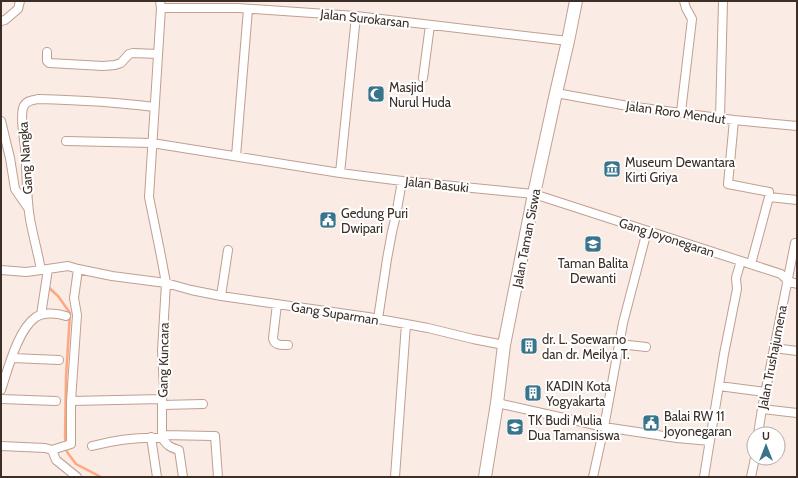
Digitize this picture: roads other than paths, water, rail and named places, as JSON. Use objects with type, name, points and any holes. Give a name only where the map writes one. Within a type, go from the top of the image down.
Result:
[{"type":"main road","name":"Jalan Taman Siswa","points":[[485,477],[497,403],[504,345],[534,194],[576,1]]},
{"type":"street","points":[[1,21],[5,20],[18,9],[20,1]]},
{"type":"street","points":[[681,112],[692,19],[684,1]]},
{"type":"street","points":[[720,118],[723,1]]},
{"type":"street","name":"Jalan Surokarsan","points":[[160,4],[238,4],[248,9],[356,16],[568,41]]},
{"type":"street","name":"Gang Kuncara","points":[[160,4],[149,197],[166,283],[162,351],[164,388],[162,402],[162,436]]},
{"type":"street","points":[[236,156],[248,9]]},
{"type":"street","points":[[340,173],[356,16]]},
{"type":"street","points":[[423,78],[430,25]]},
{"type":"street","points":[[48,52],[47,61],[49,63],[103,66],[121,63],[129,54],[133,53],[158,54]]},
{"type":"street","name":"Jalan Roro Mendut","points":[[556,93],[628,106],[734,120],[797,126]]},
{"type":"street","name":"Gang Nangka","points":[[41,315],[45,269],[38,255],[36,242],[32,232],[29,210],[22,120],[23,107],[28,102],[38,99],[125,103],[154,107]]},
{"type":"street","points":[[734,120],[728,184],[769,192],[769,197],[751,264]]},
{"type":"street","points":[[1,121],[10,158],[15,189],[29,210]]},
{"type":"street","name":"Jalan Basuki","points":[[66,141],[152,143],[340,173],[402,181],[534,194]]},
{"type":"street","points":[[378,319],[388,253],[402,181]]},
{"type":"street","name":"Gang Joyonegaran","points":[[534,194],[781,274],[788,281],[797,284]]},
{"type":"street","points":[[769,197],[797,200]]},
{"type":"street","points":[[593,477],[604,427],[623,323],[647,231]]},
{"type":"street","name":"Jalan Trushajumena","points":[[759,426],[795,243]]},
{"type":"street","points":[[221,296],[228,250]]},
{"type":"street","points":[[704,477],[737,289],[736,278],[741,261]]},
{"type":"street","points":[[1,270],[26,272],[68,266],[78,269],[74,298],[77,315],[71,444],[52,450],[45,448],[1,446]]},
{"type":"street","name":"Gang Suparman","points":[[78,269],[112,276],[166,283],[221,296],[378,319],[441,330],[473,339],[504,345]]},
{"type":"street","points":[[277,304],[273,341],[277,344],[288,345]]},
{"type":"street","points":[[1,390],[18,340],[31,322],[41,315],[59,313],[66,316]]},
{"type":"street","points":[[395,477],[406,324]]},
{"type":"street","points":[[619,344],[646,346]]},
{"type":"street","points":[[774,348],[797,351]]},
{"type":"street","points":[[12,358],[59,360]]},
{"type":"street","points":[[719,386],[765,392]]},
{"type":"street","points":[[1,399],[56,400]]},
{"type":"street","points":[[72,401],[203,404]]},
{"type":"street","points":[[497,403],[604,427],[677,438],[710,441]]},
{"type":"street","points":[[762,409],[797,413]]},
{"type":"street","points":[[162,436],[171,448],[179,450],[183,477]]},
{"type":"street","points":[[92,446],[122,439],[162,436],[215,436],[218,477]]},
{"type":"street","points":[[151,437],[158,477]]},
{"type":"street","points":[[52,450],[56,460],[77,477]]},
{"type":"street","points":[[751,477],[753,466]]},
{"type":"waterway","points":[[47,286],[58,296],[70,313],[66,377],[65,437],[67,452],[76,464],[101,477]]},
{"type":"place","name":"Masjid Nurul Huda","points":[[376,94]]},
{"type":"place","name":"Museum Dewantara Kirti Griya","points":[[612,169]]},
{"type":"place","name":"Gedung Puri Dwipari","points":[[328,220]]},
{"type":"place","name":"Taman Balita Dewanti","points":[[593,244]]},
{"type":"place","name":"dr. L. Soewarno dan dr. Meilya T.","points":[[529,346]]},
{"type":"place","name":"KADIN Kota Yogyakarta","points":[[533,393]]},
{"type":"place","name":"Balai RW 11 Joyonegaran","points":[[651,423]]},
{"type":"place","name":"TK Budi Mulia Dua Tamansiswa","points":[[515,427]]}]
